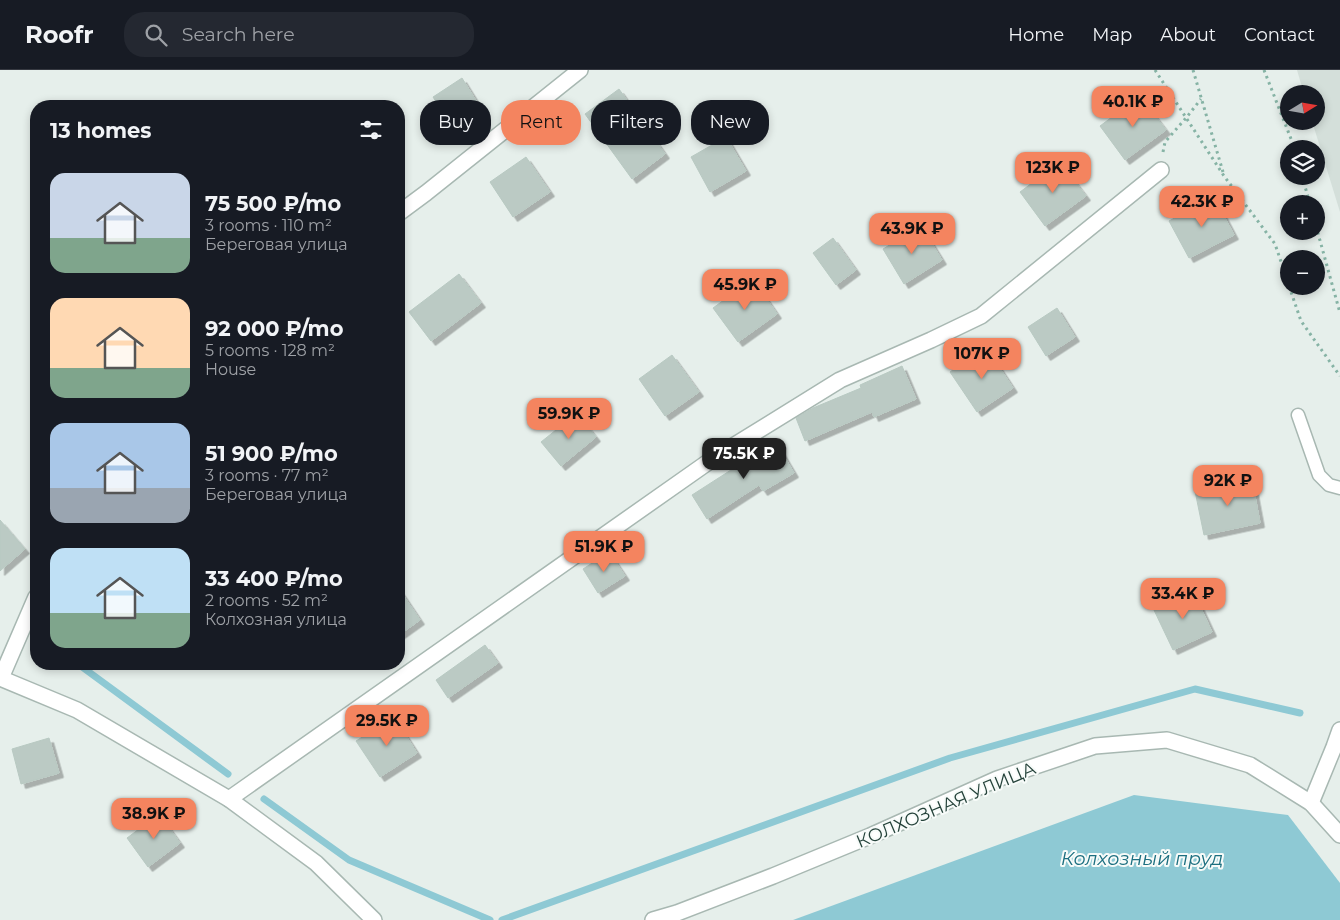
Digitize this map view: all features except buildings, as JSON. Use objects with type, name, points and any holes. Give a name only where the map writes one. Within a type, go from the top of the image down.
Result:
[{"type":"street","points":[[405,209],[580,70]]},
{"type":"street","points":[[229,799],[714,458],[840,380],[982,316],[1161,170]]},
{"type":"street","points":[[30,610],[1,678],[77,710],[229,799],[316,863],[374,920]]},
{"type":"street","points":[[1311,802],[1340,730]]},
{"type":"street","name":"КОЛХОЗНАЯ УЛИЦА","points":[[654,920],[773,876],[870,836],[997,779],[1095,746],[1167,740],[1250,765],[1311,802],[1340,835]]},
{"type":"lane","points":[[1298,415],[1319,475],[1329,485],[1340,488]]},
{"type":"path","points":[[1155,70],[1224,176],[1275,244],[1280,259]]},
{"type":"path","points":[[1193,70],[1224,176]]},
{"type":"path","points":[[1264,70],[1291,140]]},
{"type":"path","points":[[1161,170],[1164,142],[1201,98]]},
{"type":"path","points":[[1320,240],[1340,313]]},
{"type":"path","points":[[1292,295],[1301,322],[1340,376]]},
{"type":"shaded area","points":[[1297,70],[1340,70],[1340,212],[1325,163],[1325,140],[1318,140],[1315,130],[1325,130],[1325,85],[1301,85]]},
{"type":"water","name":"Колхозный пруд","points":[[1134,795],[1288,815],[1340,883],[1340,920],[793,920]]},
{"type":"waterway","points":[[86,670],[228,774]]},
{"type":"waterway","points":[[502,920],[950,758],[1195,689],[1300,713]]},
{"type":"waterway","points":[[264,799],[349,860],[490,920]]}]
